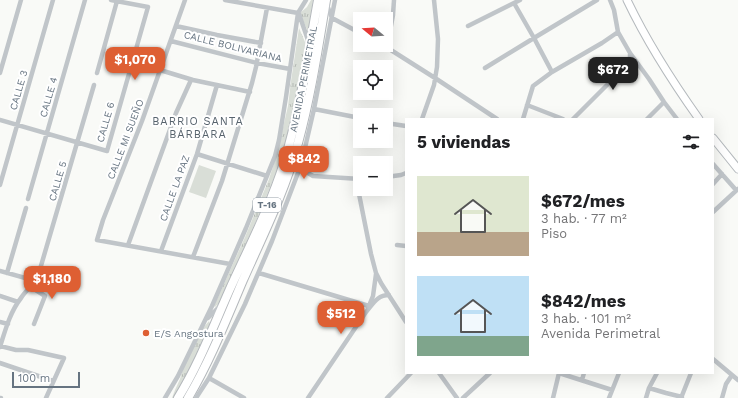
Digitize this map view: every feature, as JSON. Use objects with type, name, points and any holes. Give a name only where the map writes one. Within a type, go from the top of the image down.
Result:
[{"type":"highway","name":"AVENIDA PERIMETRAL","points":[[178,398],[193,371],[227,297],[282,169],[299,106],[310,46],[323,0]]},
{"type":"highway","name":"AVENIDA PERIMETRAL","points":[[188,398],[214,346],[285,184],[298,144],[307,108],[323,0]]},
{"type":"main road","points":[[627,0],[655,53],[679,92],[698,118]]},
{"type":"main road","points":[[714,139],[738,169]]},
{"type":"street","points":[[0,73],[21,0]]},
{"type":"street","name":"CALLE 3","points":[[0,185],[53,0]]},
{"type":"street","name":"CALLE 4","points":[[28,200],[85,0]]},
{"type":"street","points":[[97,73],[117,1],[111,0]]},
{"type":"street","name":"CALLE MI SUEÑO","points":[[128,245],[97,240],[103,220],[142,120],[185,0]]},
{"type":"street","points":[[225,0],[298,13]]},
{"type":"street","points":[[298,13],[306,0]]},
{"type":"street","points":[[323,0],[332,18],[353,29]]},
{"type":"street","points":[[196,398],[208,378],[259,273],[301,165],[314,109],[335,0]]},
{"type":"street","points":[[393,15],[394,0]]},
{"type":"street","points":[[422,118],[434,85],[437,67],[438,39],[434,0]]},
{"type":"street","points":[[468,26],[520,0]]},
{"type":"street","points":[[485,68],[597,0]]},
{"type":"street","points":[[610,0],[614,10],[618,32],[630,54],[676,118]]},
{"type":"street","name":"CALLE 6","points":[[77,142],[107,151],[148,6],[117,1]]},
{"type":"street","points":[[514,3],[552,72]]},
{"type":"street","points":[[193,257],[222,182],[250,92],[267,8]]},
{"type":"street","points":[[298,13],[310,46]]},
{"type":"street","name":"AVENIDA PERIMETRAL","points":[[165,398],[203,325],[275,156],[286,97],[298,13]]},
{"type":"street","points":[[176,26],[261,43]]},
{"type":"street","points":[[523,118],[533,86],[552,72],[618,32]]},
{"type":"street","name":"CALLE BOLIVARIANA","points":[[171,41],[257,63],[290,69]]},
{"type":"street","points":[[393,51],[495,118]]},
{"type":"street","points":[[574,118],[622,70],[630,60],[630,54]]},
{"type":"street","points":[[160,70],[191,80],[250,92]]},
{"type":"street","points":[[191,80],[176,114],[128,245],[230,264]]},
{"type":"street","name":"CALLE 5","points":[[36,281],[94,85]]},
{"type":"street","name":"CALLE LA PAZ","points":[[161,251],[197,154],[217,85]]},
{"type":"street","points":[[648,118],[664,102]]},
{"type":"street","points":[[527,105],[560,118]]},
{"type":"street","points":[[314,109],[353,117]]},
{"type":"street","points":[[0,120],[77,142]]},
{"type":"street","points":[[393,124],[405,126]]},
{"type":"street","points":[[197,154],[267,176]]},
{"type":"street","points":[[301,165],[313,176],[353,179]]},
{"type":"street","points":[[714,165],[737,189],[714,211]]},
{"type":"street","points":[[393,176],[405,173]]},
{"type":"street","points":[[714,183],[722,174]]},
{"type":"street","points":[[361,196],[370,254],[376,273],[388,295],[405,320]]},
{"type":"street","points":[[7,273],[26,208]]},
{"type":"street","points":[[397,245],[405,246]]},
{"type":"street","points":[[0,271],[36,281],[23,294],[18,302],[0,347],[16,350],[28,350],[64,358],[46,398]]},
{"type":"street","points":[[259,273],[369,306]]},
{"type":"street","points":[[366,312],[373,296],[376,273]]},
{"type":"street","points":[[31,287],[45,296],[34,324]]},
{"type":"street","points":[[308,398],[366,312],[377,299],[381,296],[388,295]]},
{"type":"street","points":[[0,296],[18,302]]},
{"type":"street","points":[[203,325],[227,297]]},
{"type":"street","points":[[0,322],[8,324]]},
{"type":"street","points":[[714,360],[738,380]]},
{"type":"street","points":[[0,363],[53,381]]},
{"type":"street","points":[[386,398],[410,374]]},
{"type":"street","points":[[440,374],[457,398]]},
{"type":"street","points":[[463,398],[489,374]]},
{"type":"street","points":[[553,398],[559,374]]},
{"type":"street","points":[[562,374],[612,390]]},
{"type":"street","points":[[582,380],[584,374]]},
{"type":"street","points":[[609,398],[619,374]]},
{"type":"street","points":[[646,398],[649,388],[656,374]]},
{"type":"street","points":[[649,388],[682,397],[691,374]]},
{"type":"street","points":[[722,398],[726,384],[732,375]]},
{"type":"street","points":[[208,378],[244,398]]},
{"type":"street","points":[[169,398],[173,385]]},
{"type":"green space","points":[[311,0],[313,0],[308,32],[300,13],[307,7]]},
{"type":"green space","points":[[299,28],[305,42],[305,48],[293,115],[278,168],[220,302],[215,307],[214,306],[269,179],[276,157],[288,106]]},
{"type":"green space","points":[[199,165],[216,171],[206,198],[189,192]]},
{"type":"green space","points":[[209,321],[210,324],[185,379],[174,398],[172,398],[183,369],[203,328]]},
{"type":"place","name":"E/S Angostura","points":[[146,333]]},
{"type":"district","name":"BARRIO SANTA BÁRBARA","points":[[198,127]]}]
